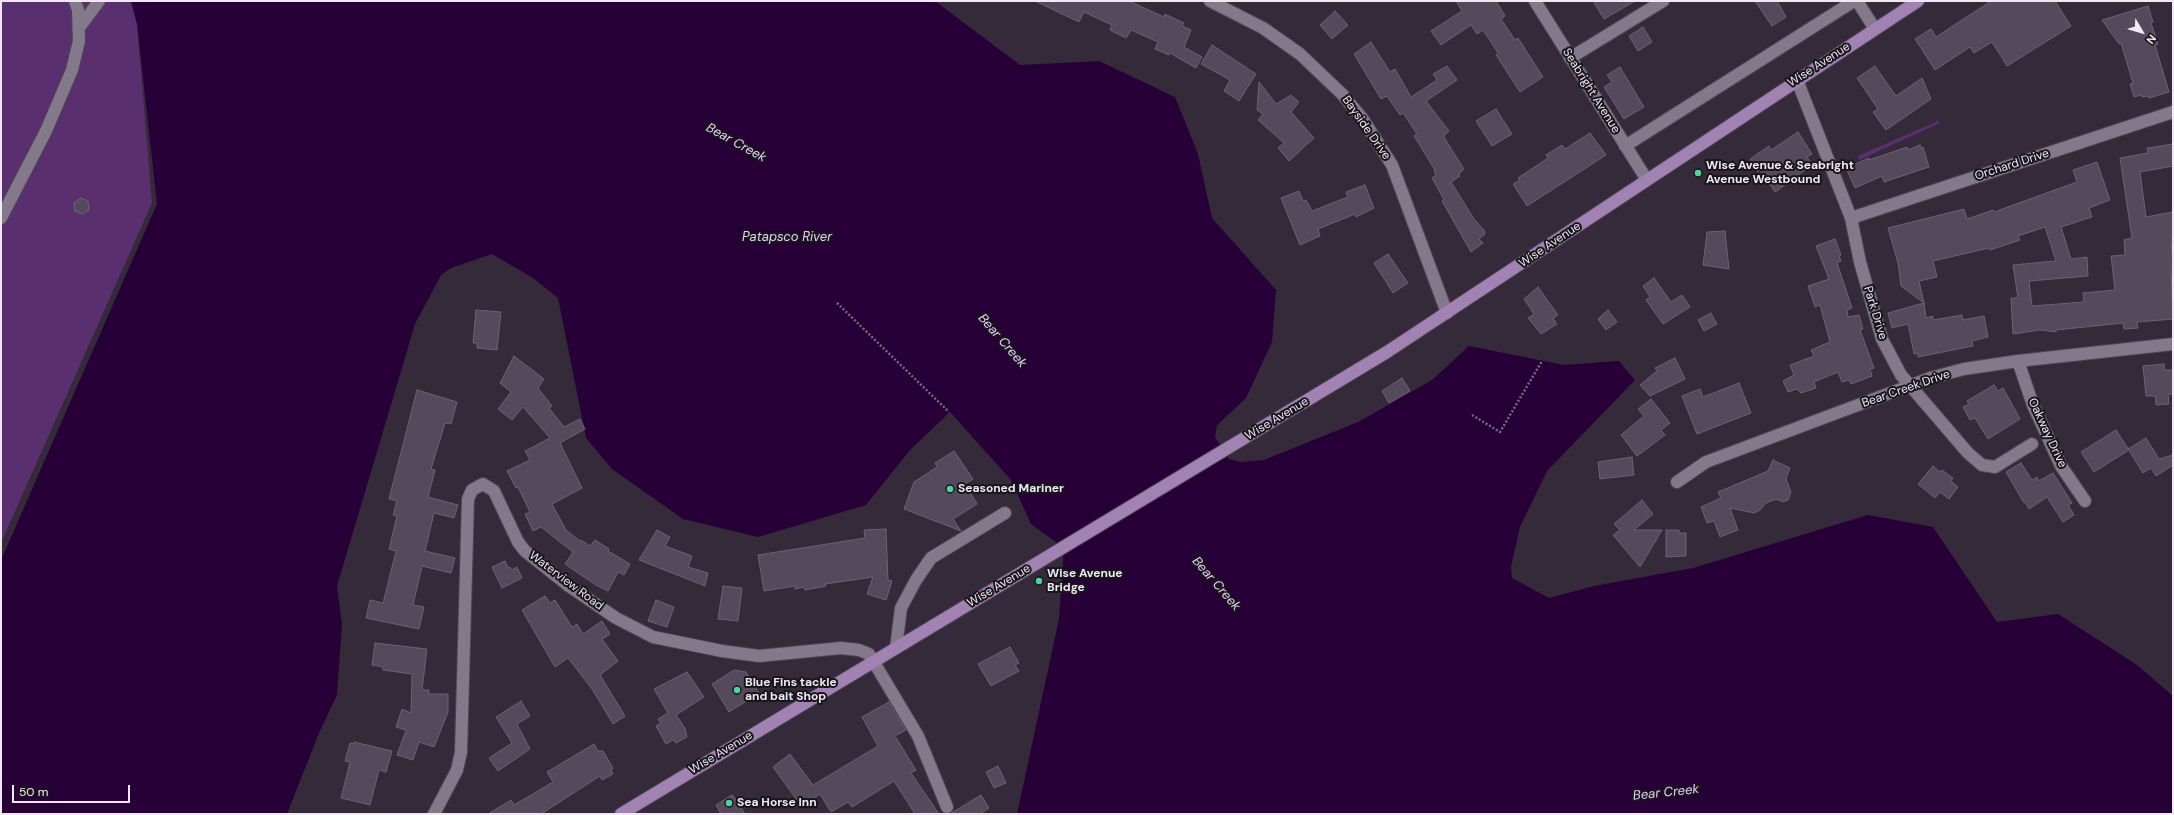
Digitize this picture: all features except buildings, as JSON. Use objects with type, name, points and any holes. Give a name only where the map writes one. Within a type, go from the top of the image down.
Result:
[{"type":"main road","name":"Wise Avenue","points":[[621,814],[1285,414],[1447,313],[1918,1]]},
{"type":"street","points":[[1,218],[46,131],[72,70],[79,41],[78,10],[75,1]]},
{"type":"street","points":[[79,28],[99,1]]},
{"type":"street","name":"Seabright Avenue","points":[[1535,1],[1647,180]]},
{"type":"street","points":[[1570,58],[1663,1]]},
{"type":"street","points":[[1625,146],[1854,1]]},
{"type":"street","points":[[1858,1],[1875,29]]},
{"type":"street","name":"Bayside Drive","points":[[1217,2],[1262,28],[1300,54],[1342,94],[1362,118],[1392,165],[1447,313]]},
{"type":"street","name":"Park Drive","points":[[1797,80],[1851,218],[1860,262],[1875,320],[1882,339],[1908,385],[1925,402],[1968,453],[1982,466],[1995,467],[2032,444]]},
{"type":"street","name":"Orchard Drive","points":[[1851,218],[2173,112]]},
{"type":"street","name":"Bear Creek Drive","points":[[1677,482],[1706,462],[1908,385],[1964,369],[2018,361],[2173,344]]},
{"type":"street","name":"Oakway Drive","points":[[2018,361],[2033,405],[2061,466],[2085,501]]},
{"type":"street","name":"Waterview Road","points":[[434,814],[457,770],[461,752],[468,499],[472,490],[483,484],[494,491],[518,542],[525,551],[569,586],[616,618],[641,631],[671,642],[722,652],[759,656],[852,649],[869,654],[875,661]]},
{"type":"street","points":[[896,648],[901,608],[931,558],[1005,513]]},
{"type":"street","points":[[875,661],[918,736],[947,808]]},
{"type":"path","points":[[837,303],[950,412]]},
{"type":"path","points":[[1472,414],[1500,432],[1542,361]]},
{"type":"shaded area","points":[[1,1],[131,1],[137,24],[152,203],[1,543]]},
{"type":"shaded area","points":[[1938,121],[1940,123],[1859,160],[1858,156]]},
{"type":"water","name":"Patapsco River","points":[[131,1],[935,1],[1020,65],[1099,61],[1175,97],[1198,154],[1212,218],[1276,290],[1272,342],[1246,398],[1217,425],[1215,437],[1229,459],[1240,462],[1264,460],[1358,422],[1432,380],[1469,346],[1564,365],[1619,361],[1635,380],[1547,471],[1520,527],[1511,567],[1512,578],[1549,598],[1594,586],[1693,568],[1868,515],[1933,527],[1997,622],[2058,614],[2137,665],[2173,696],[2173,814],[1017,814],[1059,619],[1064,548],[1031,524],[1011,480],[950,412],[910,450],[866,505],[758,537],[683,519],[612,469],[586,438],[558,298],[533,278],[492,254],[451,268],[441,275],[415,324],[337,586],[342,624],[337,695],[319,733],[287,814],[1,814],[1,560],[157,204],[137,24]]},
{"type":"place","name":"Wise Avenue & Seabright Avenue Westbound","points":[[1698,173]]},
{"type":"place","name":"Seasoned Mariner","points":[[950,489]]},
{"type":"place","name":"Wise Avenue Bridge","points":[[1039,581]]},
{"type":"place","name":"Blue Fins tackle and bait Shop","points":[[737,690]]},
{"type":"place","name":"Sea Horse Inn","points":[[729,803]]},
{"type":"water label","name":"Bear Creek","points":[[736,143]]},
{"type":"water label","name":"Bear Creek","points":[[1002,341]]},
{"type":"water label","name":"Bear Creek","points":[[1216,584]]},
{"type":"water label","name":"Bear Creek","points":[[1666,793]]}]
